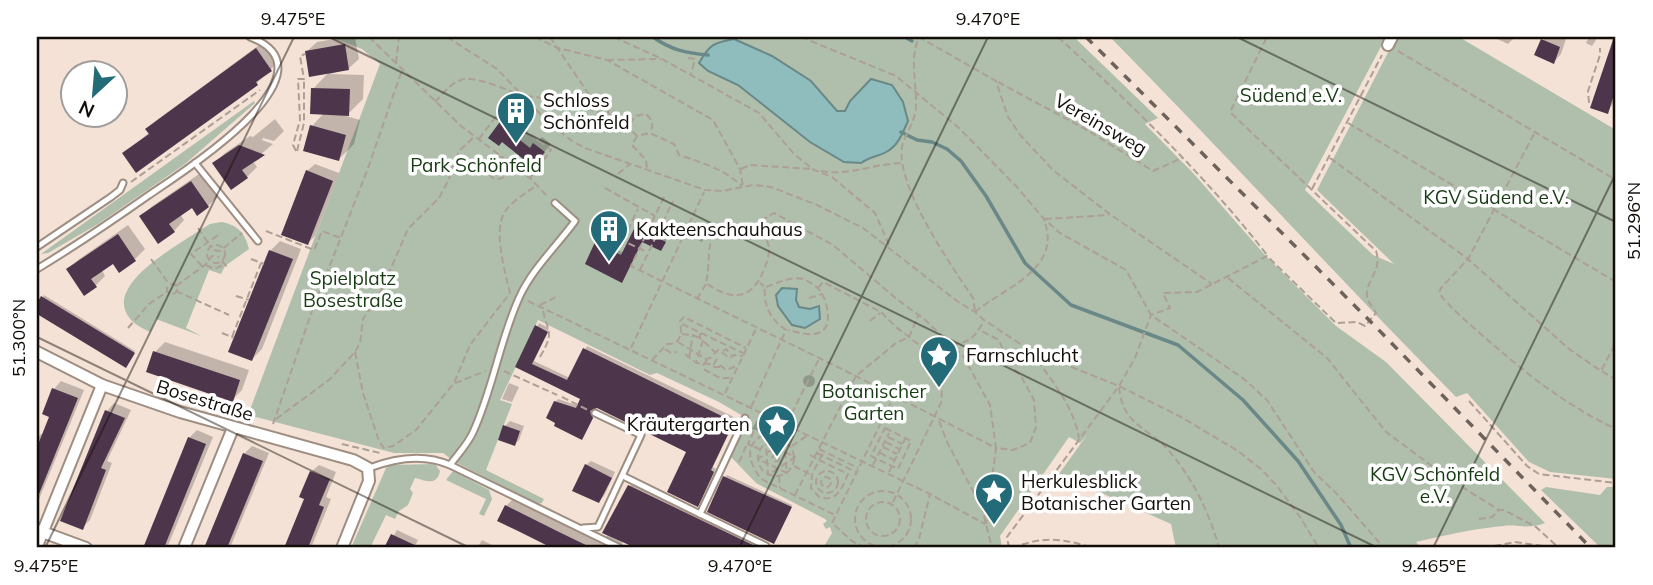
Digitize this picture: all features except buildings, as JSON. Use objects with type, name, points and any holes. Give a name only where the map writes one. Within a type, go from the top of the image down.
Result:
[{"type":"street","name":"Bosestraße","points":[[37,352],[102,385],[233,428],[353,460],[368,468]]},
{"type":"street","points":[[37,546],[40,531],[102,385]]},
{"type":"street","points":[[184,548],[233,428]]},
{"type":"street","points":[[342,548],[369,481],[368,468]]},
{"type":"street","points":[[40,531],[86,548]]},
{"type":"lane","points":[[37,269],[78,244],[226,141],[261,106],[275,79],[278,61],[270,46],[250,37]]},
{"type":"lane","points":[[195,163],[258,241]]},
{"type":"lane","points":[[37,247],[111,197],[120,190],[123,183]]},
{"type":"lane","points":[[555,202],[575,221]]},
{"type":"lane","points":[[450,465],[474,432],[520,297],[533,271],[554,250],[581,215]]},
{"type":"lane","points":[[580,528],[598,527],[641,435],[595,413]]},
{"type":"lane","points":[[700,514],[745,418]]},
{"type":"lane","points":[[368,468],[390,460],[438,459],[620,548]]},
{"type":"lane","points":[[623,476],[766,546],[765,548]]},
{"type":"path","points":[[369,37],[474,137],[530,178],[555,202]]},
{"type":"path","points":[[396,63],[399,37]]},
{"type":"path","points":[[447,37],[497,69],[548,122],[585,148],[705,190],[722,191],[753,185],[771,187],[853,222],[891,248],[938,287],[1031,351],[1119,386],[1181,417],[1252,461],[1277,486],[1319,548]]},
{"type":"path","points":[[535,37],[558,47],[607,60],[713,120],[740,169],[743,187]]},
{"type":"path","points":[[550,37],[594,102],[608,110],[610,116]]},
{"type":"path","points":[[614,37],[759,113],[794,154],[814,170],[832,177],[875,213],[891,248]]},
{"type":"path","points":[[801,37],[896,76],[959,128],[1060,233],[1126,270],[1151,315],[1244,379],[1268,400],[1314,472],[1384,548]]},
{"type":"path","points":[[975,312],[973,298],[927,228],[902,163],[905,139],[916,108],[913,64],[914,49],[919,37],[996,81],[1008,117],[1021,136],[1054,171],[1111,215],[1213,285]]},
{"type":"path","points":[[1058,37],[1121,94],[1184,157],[1267,256],[1336,323],[1357,323],[1365,326],[1376,313],[1367,298],[1379,260],[1376,251],[1230,112],[1267,37]]},
{"type":"path","points":[[1311,190],[1390,43],[1616,180]]},
{"type":"path","points":[[1589,103],[1588,91],[1600,48]]},
{"type":"path","points":[[304,79],[298,79],[300,120],[293,145],[296,151],[303,127],[305,92],[304,79],[300,56],[305,54]]},
{"type":"path","points":[[688,58],[695,59],[690,75]]},
{"type":"path","points":[[607,60],[662,60]]},
{"type":"path","points":[[402,70],[312,311],[275,419],[329,380],[355,352],[363,319],[381,291],[408,229],[439,198],[459,151],[474,137]]},
{"type":"path","points":[[123,183],[130,183],[275,79]]},
{"type":"path","points":[[435,102],[462,79],[474,80],[524,96],[571,101],[629,125],[637,136]]},
{"type":"path","name":"Vereinsweg","points":[[996,81],[1087,130],[1153,171],[1184,157]]},
{"type":"path","points":[[305,92],[311,92]]},
{"type":"path","points":[[479,140],[500,111],[551,150],[530,178]]},
{"type":"path","points":[[629,125],[635,116],[646,114],[652,120],[650,133]]},
{"type":"path","points":[[1347,122],[1616,282]]},
{"type":"path","points":[[303,127],[309,129]]},
{"type":"path","points":[[1535,132],[1468,259],[1439,293],[1487,339],[1544,387],[1616,429]]},
{"type":"path","points":[[647,170],[646,160],[632,145],[637,136],[650,133],[674,144],[679,155],[730,175],[743,187]]},
{"type":"path","points":[[1329,157],[1468,259],[1569,349],[1616,380]]},
{"type":"path","points":[[493,158],[505,159],[509,170],[507,175],[502,179],[491,178],[486,167],[489,161],[493,158]]},
{"type":"path","points":[[618,174],[631,163]]},
{"type":"path","points":[[740,169],[750,165],[844,173],[902,163]]},
{"type":"path","points":[[355,352],[363,393],[379,441],[384,448],[393,446],[416,430],[454,383],[470,345],[510,293],[499,226],[504,212],[537,185]]},
{"type":"path","points":[[605,188],[655,216]]},
{"type":"path","points":[[631,349],[705,190]]},
{"type":"path","points":[[664,197],[631,266],[996,448],[1013,450],[1030,443],[1036,427],[1034,400],[1021,376],[1007,363],[999,340],[978,329]]},
{"type":"path","points":[[640,271],[673,201]]},
{"type":"path","points":[[623,240],[638,208]]},
{"type":"path","points":[[752,226],[774,213],[833,245],[963,356],[990,405],[996,448],[986,524]]},
{"type":"path","points":[[1044,219],[1111,215]]},
{"type":"path","points":[[975,312],[1025,278],[1035,267],[1048,249],[1044,219]]},
{"type":"path","points":[[663,221],[686,235]]},
{"type":"path","points":[[697,299],[706,283],[710,241],[717,230],[741,224],[752,226],[767,240],[768,262],[759,283],[752,290],[734,295],[723,293],[706,283]]},
{"type":"path","points":[[198,228],[211,247],[220,251]]},
{"type":"path","points":[[600,230],[648,253]]},
{"type":"path","points":[[266,231],[314,250],[322,231],[341,238]]},
{"type":"path","points":[[221,233],[191,254],[204,265],[214,269],[223,263],[223,247]]},
{"type":"path","points":[[228,268],[219,257],[220,251],[243,233]]},
{"type":"path","points":[[653,244],[659,247]]},
{"type":"path","points":[[209,260],[207,255],[211,247],[223,247]]},
{"type":"path","points":[[176,286],[204,265],[214,250]]},
{"type":"path","points":[[212,256],[219,257]]},
{"type":"path","points":[[1093,548],[1068,540],[1033,540],[1011,548],[1007,537],[1119,386],[1135,358],[1142,333],[1151,315],[1170,308],[1163,293],[1197,292],[1267,256]]},
{"type":"path","points":[[151,259],[169,284],[176,286]]},
{"type":"path","points":[[222,333],[233,337],[248,300],[262,263],[251,259]]},
{"type":"path","points":[[209,260],[223,263]]},
{"type":"path","points":[[1227,277],[1327,358],[1386,432],[1451,480],[1499,510],[1536,527],[1557,548]]},
{"type":"path","points":[[759,283],[765,287],[803,279],[818,288],[823,294],[829,319],[825,328],[819,333],[807,334],[786,330],[770,314],[766,305],[765,287]]},
{"type":"path","points":[[818,288],[823,282],[881,312],[918,344],[932,367],[943,376],[941,403],[892,504]]},
{"type":"path","points":[[168,292],[169,284]]},
{"type":"path","points":[[176,286],[176,291]]},
{"type":"path","points":[[128,328],[149,304],[168,292],[176,291],[229,315]]},
{"type":"path","points":[[809,298],[823,294]]},
{"type":"path","points":[[236,296],[248,300]]},
{"type":"path","points":[[540,307],[558,296]]},
{"type":"path","points":[[520,297],[787,424],[986,524]]},
{"type":"path","points":[[540,307],[550,330],[550,339],[540,358]]},
{"type":"path","points":[[870,321],[881,312]]},
{"type":"path","points":[[795,495],[856,376],[896,343],[909,337],[918,315]]},
{"type":"path","points":[[677,342],[681,334],[680,321],[684,317],[746,348]]},
{"type":"path","points":[[951,345],[967,342],[978,335],[978,329],[984,320]]},
{"type":"path","points":[[681,323],[743,355]]},
{"type":"path","points":[[724,394],[756,328]]},
{"type":"path","points":[[751,407],[786,330]]},
{"type":"path","points":[[700,332],[700,338]]},
{"type":"path","points":[[681,334],[700,338],[715,352]]},
{"type":"path","points":[[690,358],[693,335]]},
{"type":"path","points":[[696,363],[703,340]]},
{"type":"path","points":[[652,360],[667,344],[677,342],[708,359]]},
{"type":"path","points":[[1601,371],[1616,342]]},
{"type":"path","points":[[723,352],[727,348]]},
{"type":"path","points":[[727,348],[732,356]]},
{"type":"path","points":[[664,349],[671,353],[677,352]]},
{"type":"path","points":[[703,365],[718,350],[730,358],[743,355]]},
{"type":"path","points":[[1031,351],[1062,394],[1075,418],[1079,439]]},
{"type":"path","points":[[685,354],[703,365],[721,366],[726,370],[738,366]]},
{"type":"path","points":[[787,424],[820,358]]},
{"type":"path","points":[[712,367],[717,359]]},
{"type":"path","points":[[703,365],[710,373],[720,378],[727,376],[732,379]]},
{"type":"path","points":[[454,383],[495,367],[557,395]]},
{"type":"path","points":[[1119,386],[1121,405],[1136,425],[1169,451],[1181,467],[1206,510],[1219,548]]},
{"type":"path","points":[[562,397],[595,413]]},
{"type":"path","points":[[865,548],[852,541],[832,523],[894,397]]},
{"type":"path","points":[[1469,401],[1527,466],[1539,474],[1616,483]]},
{"type":"path","points":[[758,423],[762,413]]},
{"type":"path","points":[[772,418],[774,439]]},
{"type":"path","points":[[938,420],[948,444],[973,486],[982,508],[992,548]]},
{"type":"path","points":[[885,428],[890,431],[911,441],[898,469],[871,456],[885,428]]},
{"type":"path","points":[[739,461],[754,431]]},
{"type":"path","points":[[773,431],[764,433],[752,446],[749,457],[756,473],[761,479],[835,515]]},
{"type":"path","points":[[873,466],[890,431]]},
{"type":"path","points":[[791,447],[808,435]]},
{"type":"path","points":[[887,436],[903,444]]},
{"type":"path","points":[[888,474],[906,438]]},
{"type":"path","points":[[774,439],[784,441],[791,447],[795,457],[793,466],[787,473],[779,476],[768,475],[761,468],[758,459],[760,450],[774,439]]},
{"type":"path","points":[[758,459],[784,441]]},
{"type":"path","points":[[784,441],[787,473]]},
{"type":"path","points":[[885,442],[900,449]]},
{"type":"path","points":[[748,443],[760,450]]},
{"type":"path","points":[[766,443],[795,457]]},
{"type":"path","points":[[766,443],[768,475]]},
{"type":"path","points":[[882,447],[898,455]]},
{"type":"path","points":[[819,449],[859,468]]},
{"type":"path","points":[[771,450],[773,456],[779,459],[786,457]]},
{"type":"path","points":[[824,451],[812,475],[811,488],[819,497],[832,498],[841,490],[853,465]]},
{"type":"path","points":[[831,485],[829,478],[842,451]]},
{"type":"path","points":[[817,453],[857,473]]},
{"type":"path","points":[[879,453],[895,461]]},
{"type":"path","points":[[767,458],[778,454],[781,466]]},
{"type":"path","points":[[828,459],[831,454]]},
{"type":"path","points":[[810,455],[854,477]]},
{"type":"path","points":[[768,475],[795,457]]},
{"type":"path","points":[[758,459],[787,473]]},
{"type":"path","points":[[843,467],[846,462]]},
{"type":"path","points":[[806,463],[810,465]]},
{"type":"path","points":[[793,466],[821,480],[824,487]]},
{"type":"path","points":[[756,473],[761,468]]},
{"type":"path","points":[[823,471],[832,472],[837,479],[837,487],[830,493],[821,492],[816,486],[816,477],[823,471]]},
{"type":"path","points":[[779,476],[780,489]]},
{"type":"path","points":[[821,480],[829,478]]},
{"type":"path","points":[[815,506],[824,487],[831,485],[847,492]]},
{"type":"path","points":[[881,491],[896,495],[909,510],[911,520],[908,531],[893,545],[871,545],[860,536],[856,528],[858,506],[873,493],[881,491]]},
{"type":"path","points":[[914,548],[922,529],[930,494]]},
{"type":"path","points":[[880,502],[892,504],[900,519],[897,530],[882,537],[871,533],[865,523],[870,507],[880,502]]},
{"type":"path","points":[[1479,519],[1492,517],[1499,510]]},
{"type":"path","points":[[1484,548],[1504,543],[1536,543],[1557,548]]},
{"type":"path","points":[[1504,543],[1508,548]]},
{"type":"green space","points":[[331,37],[1074,37],[1158,118],[1145,124],[1193,173],[1264,254],[1336,326],[1386,362],[1545,523],[1481,529],[1416,542],[1421,548],[1176,548],[1171,524],[1059,474],[1087,435],[1080,443],[1069,437],[1000,536],[1002,548],[823,548],[832,533],[830,527],[826,529],[823,524],[827,521],[825,519],[756,483],[731,457],[748,419],[719,402],[657,373],[650,375],[538,320],[500,400],[512,404],[486,470],[544,499],[542,503],[538,504],[455,462],[443,453],[394,453],[248,415],[380,64],[362,49]]},
{"type":"green space","name":"KGV Südend e.V.","points":[[1110,37],[1386,37],[1305,190],[1373,255],[1394,264],[1317,190],[1396,37],[1459,37],[1616,130],[1616,479],[1550,472],[1529,462],[1467,393],[1456,397]]},
{"type":"green space","points":[[254,101],[255,103],[185,164],[98,224],[48,253],[41,254]]},
{"type":"green space","points":[[221,222],[240,231],[249,249],[225,266],[221,274],[209,270],[186,328],[201,336],[156,319],[150,332],[132,321],[124,303],[127,291],[136,278],[177,245],[210,224]]},
{"type":"green space","points":[[435,464],[440,471],[437,479],[431,481],[415,478],[408,505],[399,511],[395,519],[386,515],[370,548],[351,548],[386,468],[390,465]]},
{"type":"green space","points":[[453,471],[489,490],[492,499],[484,516],[479,514],[486,499],[446,480]]},
{"type":"green space","points":[[1546,487],[1600,495],[1607,487],[1616,487],[1616,548],[1601,548],[1541,490]]},
{"type":"water","points":[[734,39],[772,56],[811,81],[837,111],[845,111],[850,101],[871,79],[892,85],[903,102],[908,121],[900,138],[888,151],[861,163],[844,162],[810,142],[738,85],[708,71],[699,63],[713,45]]},
{"type":"water","points":[[782,288],[797,289],[796,300],[799,307],[810,309],[819,306],[820,319],[805,328],[792,325],[778,306],[776,295]]},
{"type":"waterway","points":[[653,37],[679,50],[708,55]]},
{"type":"waterway","points":[[905,37],[912,41]]},
{"type":"waterway","points":[[901,132],[947,149],[961,161],[986,196],[1025,263],[1071,305],[1178,345],[1243,400],[1298,461],[1341,525],[1351,548]]},
{"type":"railway","points":[[1086,37],[1370,321],[1591,548]]},
{"type":"place","name":"Schloss Schönfeld","points":[[516,145]]},
{"type":"place","name":"Kakteenschauhaus","points":[[609,263]]},
{"type":"place","name":"Farnschlucht","points":[[939,389]]},
{"type":"place","name":"Kräutergarten","points":[[777,458]]},
{"type":"place","name":"Herkulesblick Botanischer Garten","points":[[994,526]]},
{"type":"park label","name":"Südend e.V.","points":[[1291,95]]},
{"type":"park label","name":"Park Schönfeld","points":[[476,165]]},
{"type":"park label","name":"Spielplatz Bosestraße","points":[[353,289]]},
{"type":"park label","name":"Botanischer Garten","points":[[874,402]]},
{"type":"park label","name":"KGV Schönfeld e.V.","points":[[1435,485]]}]
